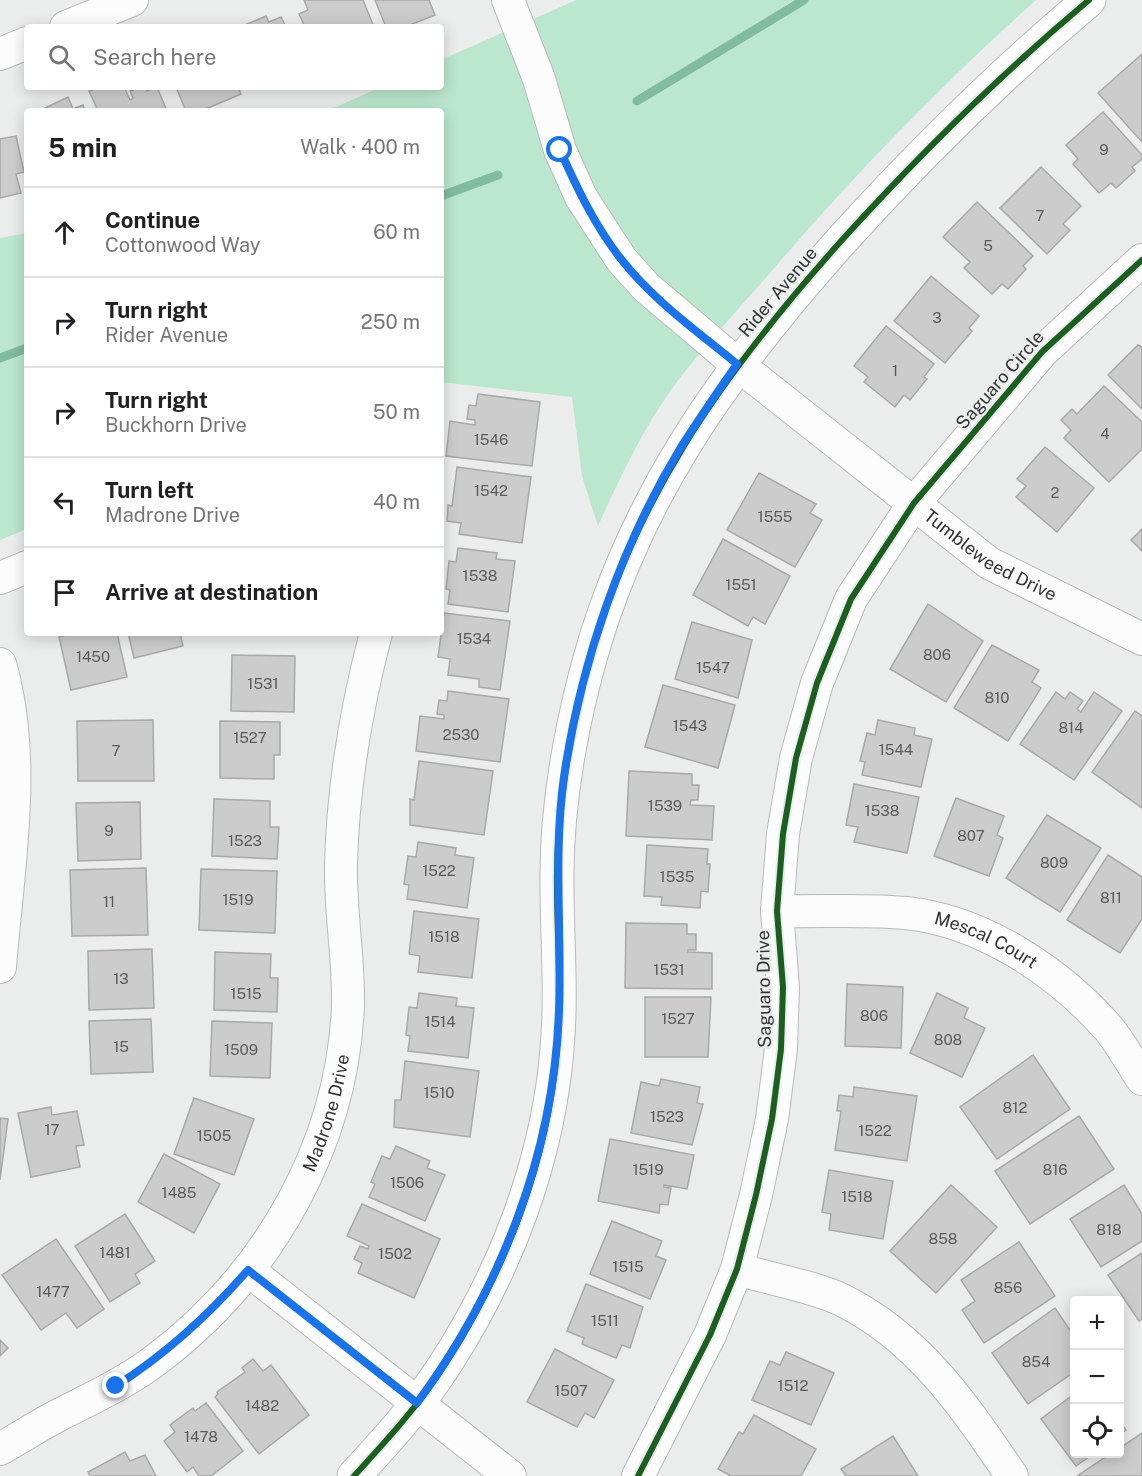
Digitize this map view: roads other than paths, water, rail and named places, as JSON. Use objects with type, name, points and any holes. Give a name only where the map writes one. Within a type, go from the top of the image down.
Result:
[{"type":"street","points":[[73,24],[132,0]]},
{"type":"street","name":"Tumbleweed Drive","points":[[508,0],[536,70],[560,150],[581,197],[621,259],[646,287],[737,364],[989,563],[1142,639]]},
{"type":"street","name":"Rider Avenue","points":[[354,1476],[417,1403],[446,1364],[497,1270],[521,1212],[549,1108],[557,1050],[559,1007],[558,830],[572,731],[597,635],[618,578],[657,491],[680,449],[737,364],[797,291],[887,191],[977,100],[1089,0]]},
{"type":"street","points":[[0,54],[24,44]]},
{"type":"street","name":"Saguaro Circle","points":[[914,503],[1042,352],[1142,260]]},
{"type":"street","name":"Saguaro Drive","points":[[638,1476],[701,1354],[737,1269],[772,1119],[781,1049],[783,987],[777,911],[783,834],[796,758],[817,683],[851,599],[914,503]]},
{"type":"street","points":[[0,578],[24,568]]},
{"type":"street","name":"Madrone Drive","points":[[0,1449],[116,1386],[156,1360],[225,1297],[248,1270],[287,1214],[314,1160],[329,1118],[343,1061],[348,1003],[342,917],[345,809],[354,725],[375,636]]},
{"type":"street","points":[[0,664],[12,717],[15,781],[0,967]]},
{"type":"street","name":"Mescal Court","points":[[777,911],[907,914],[950,923],[991,939],[1056,977],[1109,1030],[1142,1078]]},
{"type":"street","points":[[737,1269],[841,1299],[887,1326],[927,1361],[964,1405],[1012,1476]]},
{"type":"street","points":[[248,1270],[510,1476]]},
{"type":"waterway","points":[[637,101],[804,0]]},
{"type":"waterway","points":[[444,195],[498,175]]},
{"type":"waterway","points":[[0,358],[24,349]]}]
